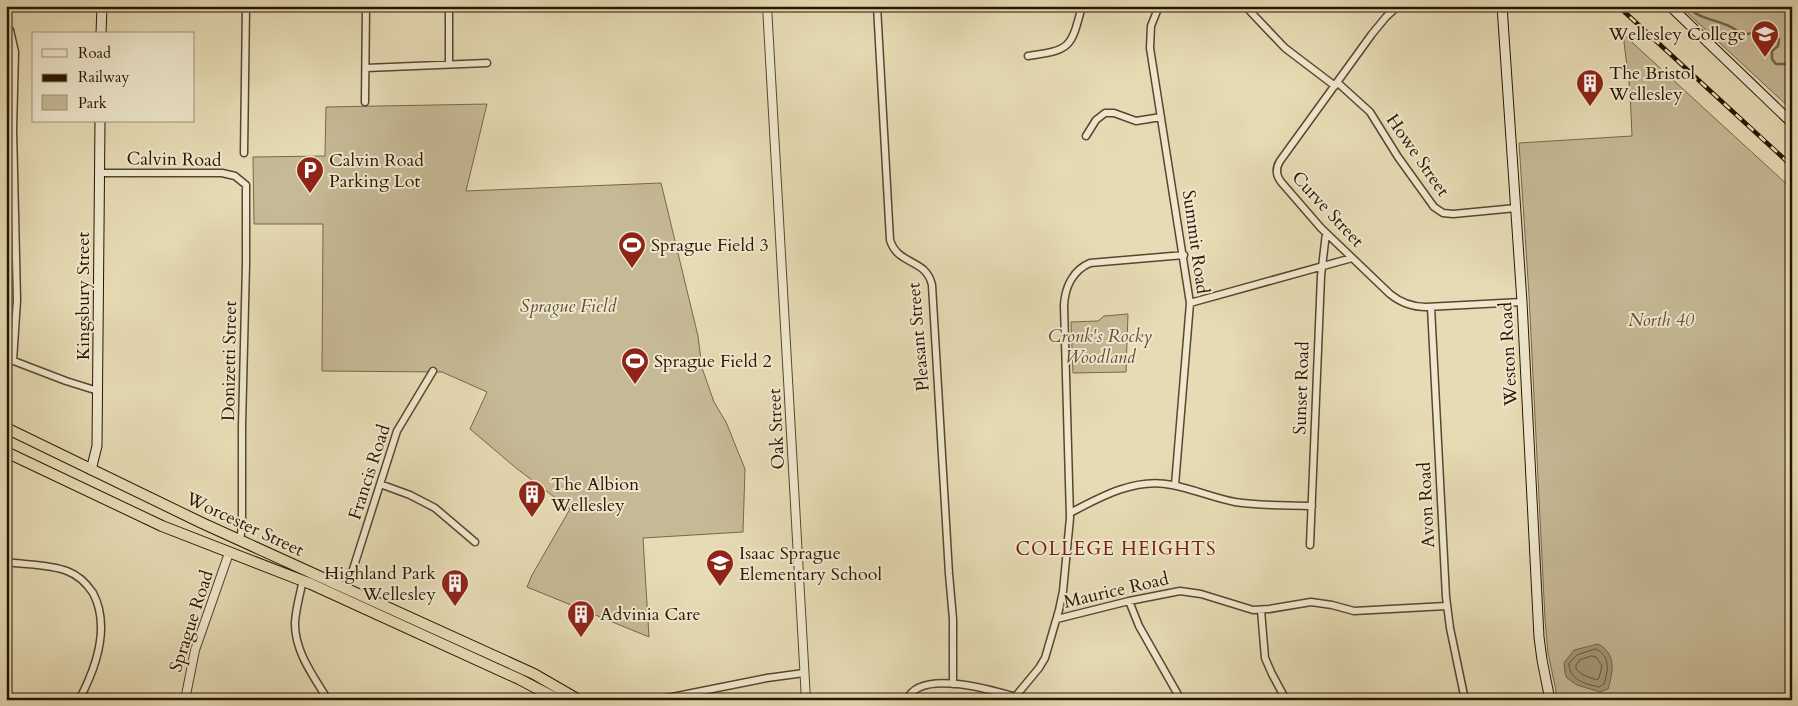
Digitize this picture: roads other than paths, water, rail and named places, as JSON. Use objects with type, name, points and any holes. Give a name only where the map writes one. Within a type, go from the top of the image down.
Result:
[{"type":"highway","name":"Worcester Street","points":[[6,428],[202,523],[534,674],[579,700]]},
{"type":"highway","name":"Worcester Street","points":[[6,452],[124,509],[193,539],[303,580],[520,679],[559,700]]},
{"type":"highway","points":[[193,539],[201,531],[202,523]]},
{"type":"main road","points":[[101,32],[102,6]]},
{"type":"main road","name":"Weston Road","points":[[1502,6],[1522,302],[1538,632],[1550,700]]},
{"type":"main road","points":[[1670,6],[1792,123]]},
{"type":"main road","name":"Kingsbury Street","points":[[91,470],[97,450],[100,122]]},
{"type":"street","points":[[244,153],[246,6]]},
{"type":"street","points":[[364,102],[366,6]]},
{"type":"street","points":[[449,6],[449,64]]},
{"type":"street","name":"Oak Street","points":[[767,6],[806,700]]},
{"type":"street","name":"Pleasant Street","points":[[877,6],[890,240],[892,247],[899,256],[917,264],[926,271],[932,285],[953,618],[953,684]]},
{"type":"street","points":[[1028,56],[1056,51],[1067,44],[1075,31],[1082,6]]},
{"type":"street","name":"Summit Road","points":[[1159,6],[1151,26],[1150,44],[1190,303],[1175,485]]},
{"type":"street","points":[[1245,6],[1284,48],[1336,84]]},
{"type":"street","name":"Curve Street","points":[[1398,6],[1372,34],[1280,161],[1276,170],[1280,181],[1326,233],[1396,299],[1413,306],[1432,307],[1522,302]]},
{"type":"street","points":[[6,25],[10,30],[15,52],[13,130],[17,300],[10,360],[98,391]]},
{"type":"street","points":[[366,68],[486,63]]},
{"type":"street","name":"Howe Street","points":[[1336,84],[1370,112],[1398,157],[1430,202],[1439,211],[1453,214],[1516,208]]},
{"type":"street","points":[[1086,136],[1096,120],[1106,112],[1136,121],[1161,117]]},
{"type":"street","name":"Calvin Road","points":[[100,174],[222,174],[235,176],[244,184]]},
{"type":"street","name":"Donizetti Street","points":[[240,540],[242,527],[246,264],[246,192],[244,184]]},
{"type":"street","name":"Sunset Road","points":[[1310,544],[1322,267],[1326,233]]},
{"type":"street","points":[[1015,697],[1043,662],[1057,619],[1063,591],[1070,513],[1064,305],[1070,283],[1082,268],[1094,262],[1184,255]]},
{"type":"street","points":[[1190,303],[1352,258]]},
{"type":"street","name":"Avon Road","points":[[1432,307],[1446,606],[1465,700]]},
{"type":"street","name":"Francis Road","points":[[347,588],[396,431],[433,372]]},
{"type":"street","points":[[380,484],[410,495],[435,508],[460,527],[475,542]]},
{"type":"street","points":[[1070,513],[1123,489],[1154,484],[1175,485],[1232,501],[1312,506]]},
{"type":"street","name":"Sprague Road","points":[[185,700],[195,650],[230,553]]},
{"type":"street","points":[[6,562],[67,570],[84,581],[97,600],[102,623],[98,652],[79,700]]},
{"type":"street","points":[[303,580],[295,624],[299,646],[309,669],[328,700]]},
{"type":"street","name":"Maurice Road","points":[[1057,619],[1129,601],[1172,592],[1188,591],[1244,608],[1262,610],[1311,602],[1354,611],[1446,606]]},
{"type":"street","points":[[1129,601],[1139,626],[1181,700]]},
{"type":"street","points":[[1262,610],[1265,658],[1286,700]]},
{"type":"street","points":[[657,700],[773,677],[804,673]]},
{"type":"street","points":[[908,700],[913,691],[920,686],[929,684],[969,686],[1026,700]]},
{"type":"street","points":[[1776,700],[1792,698]]},
{"type":"water","points":[[1598,644],[1608,653],[1612,664],[1608,689],[1600,692],[1577,685],[1567,678],[1564,663],[1574,650]]},
{"type":"waterway","points":[[1688,6],[1699,15],[1729,26],[1741,35],[1752,33],[1758,29],[1770,38],[1779,39],[1778,46],[1772,51],[1772,59],[1776,64],[1792,64]]},
{"type":"railway","points":[[1618,6],[1792,166]]},
{"type":"place","name":"Wellesley College","points":[[1765,58]]},
{"type":"place","name":"The Bristol Wellesley","points":[[1590,107]]},
{"type":"place","name":"Calvin Road Parking Lot","points":[[310,194]]},
{"type":"place","name":"Sprague Field 3","points":[[632,269]]},
{"type":"place","name":"Sprague Field 2","points":[[635,385]]},
{"type":"place","name":"The Albion Wellesley","points":[[532,518]]},
{"type":"place","name":"Isaac Sprague Elementary School","points":[[720,587]]},
{"type":"place","name":"Highland Park Wellesley","points":[[455,607]]},
{"type":"place","name":"Advinia Care","points":[[581,638]]},
{"type":"district","name":"COLLEGE HEIGHTS","points":[[1116,548]]},
{"type":"park label","name":"Sprague Field","points":[[568,306]]},
{"type":"park label","name":"North 40","points":[[1661,320]]},
{"type":"park label","name":"Cronk's Rocky Woodland","points":[[1100,346]]}]
